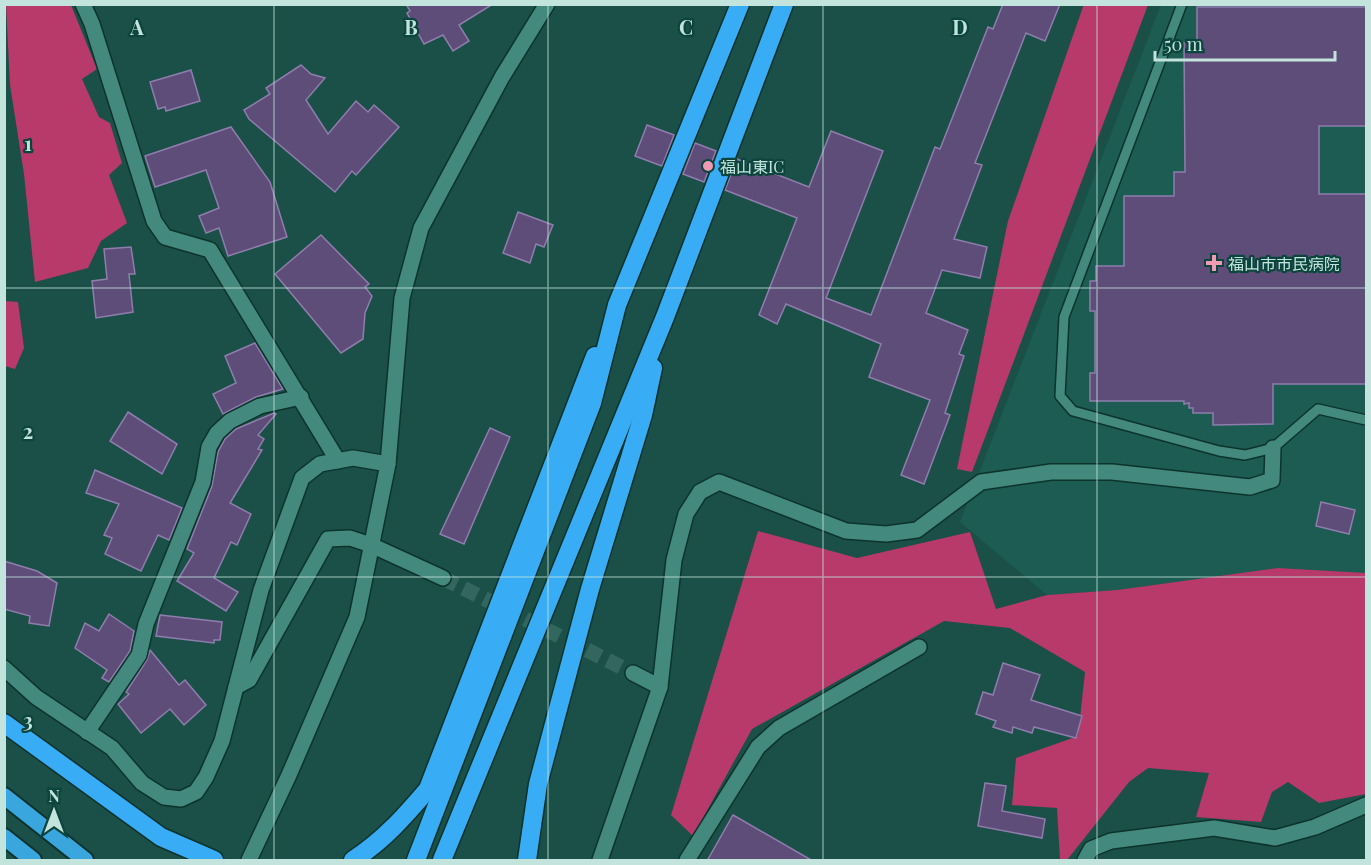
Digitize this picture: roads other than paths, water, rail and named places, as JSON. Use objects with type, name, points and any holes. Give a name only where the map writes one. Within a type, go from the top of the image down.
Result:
[{"type":"highway","points":[[353,861],[372,848],[400,822],[428,789],[576,400],[729,31],[738,4]]},
{"type":"highway","points":[[442,861],[665,317],[784,4]]},
{"type":"highway","points":[[770,43],[792,4]]},
{"type":"highway","points":[[416,861],[592,403],[616,305]]},
{"type":"highway","points":[[527,861],[538,784],[590,589],[643,415],[665,317]]},
{"type":"highway","points":[[4,723],[161,837],[214,861]]},
{"type":"highway","points":[[4,796],[85,861]]},
{"type":"highway","points":[[4,837],[33,861]]},
{"type":"street","points":[[83,4],[92,24],[154,221],[165,237],[210,250],[338,461]]},
{"type":"street","points":[[249,861],[289,776],[357,617],[388,464],[402,298],[421,228],[502,77],[547,4]]},
{"type":"street","points":[[87,732],[139,655],[146,624],[203,482],[209,447],[217,433],[230,421],[260,406],[301,397]]},
{"type":"street","points":[[600,861],[660,687],[674,560],[686,514],[700,492],[719,482],[846,531],[886,534],[917,530],[981,482],[1051,472],[1112,472],[1250,487],[1272,480],[1274,448]]},
{"type":"street","points":[[4,668],[36,697],[111,748],[142,783],[164,797],[181,800],[196,792],[207,777],[222,741],[261,590],[302,478],[320,464],[353,458],[388,464]]},
{"type":"street","points":[[236,687],[249,680],[328,539],[350,538],[371,545],[443,578]]},
{"type":"street","points":[[687,861],[758,747],[779,728],[919,647]]},
{"type":"street","points":[[633,674],[660,687]]},
{"type":"street","points":[[1085,861],[1091,849],[1111,841],[1214,828],[1275,838],[1315,827],[1366,805]]},
{"type":"lane","points":[[1182,4],[1064,317],[1060,396],[1073,411],[1219,451],[1245,455],[1274,448],[1293,428],[1318,409],[1366,420]]},
{"type":"tunnel","points":[[443,578],[633,673]]},
{"type":"place","name":"福山東IC","points":[[708,166]]},
{"type":"place","name":"福山市市民病院","points":[[1214,263]]}]
